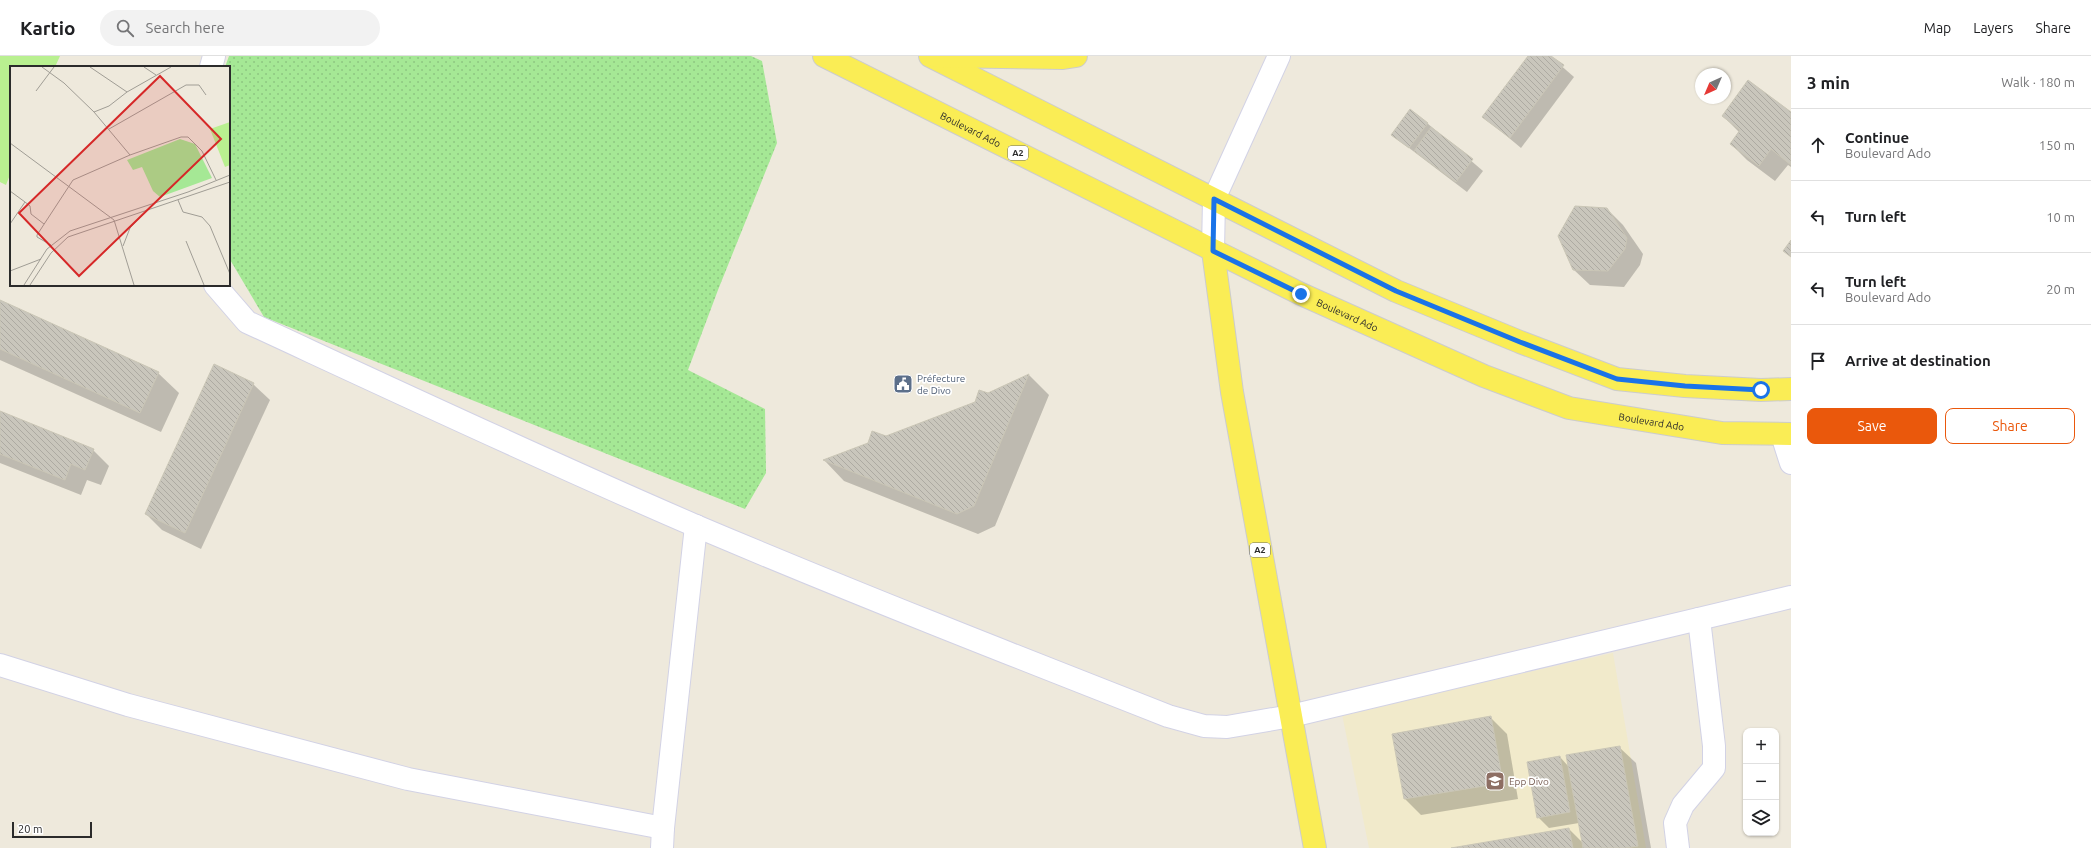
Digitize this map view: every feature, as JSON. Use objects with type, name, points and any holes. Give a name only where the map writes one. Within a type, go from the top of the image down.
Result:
[{"type":"main road","name":"Boulevard Ado","points":[[824,56],[1301,294],[1471,370],[1569,408],[1722,433],[1787,435]]},
{"type":"main road","points":[[930,56],[983,58],[1063,58],[1076,56]]},
{"type":"main road","points":[[930,56],[1396,291],[1520,342],[1617,379],[1685,386],[1761,390],[1791,388]]},
{"type":"main road","name":"A2","points":[[1213,251],[1232,392],[1315,848]]},
{"type":"street","points":[[211,66],[214,56]]},
{"type":"street","points":[[1213,251],[1214,199],[1279,56]]},
{"type":"street","points":[[216,286],[247,322],[560,466],[696,526],[954,631],[1168,716],[1204,726],[1227,727],[1291,716],[1791,597]]},
{"type":"street","points":[[1787,435],[1791,463]]},
{"type":"street","points":[[0,665],[128,705],[408,779],[663,838],[696,526]]},
{"type":"street","points":[[1678,848],[1674,824],[1683,805],[1714,768],[1714,746],[1699,619]]},
{"type":"shaded area","name":"Epp Divo","points":[[1613,653],[1646,848],[1369,848],[1342,714]]},
{"type":"green space","points":[[0,56],[60,56],[55,66],[10,66],[10,175],[6,185],[0,182]]},
{"type":"green space","points":[[229,56],[751,56],[762,61],[777,143],[718,290],[688,370],[765,409],[766,473],[745,509],[264,317],[230,260],[230,66],[225,66]]},
{"type":"building","points":[[1528,56],[1551,56],[1564,65],[1510,138],[1482,117]]},
{"type":"building","points":[[1748,80],[1791,112],[1791,165],[1771,149],[1759,166],[1730,144],[1740,130],[1722,116]]},
{"type":"building","points":[[1410,109],[1428,123],[1409,148],[1391,135]]},
{"type":"building","points":[[1431,127],[1473,159],[1456,182],[1414,151]]},
{"type":"building","points":[[1575,206],[1607,208],[1627,238],[1625,249],[1608,271],[1573,270],[1558,236]]},
{"type":"building","points":[[1791,240],[1791,257],[1783,251]]},
{"type":"building","points":[[0,300],[159,372],[140,413],[0,349]]},
{"type":"building","points":[[214,364],[254,383],[185,533],[145,514]]},
{"type":"building","points":[[1029,374],[974,506],[957,514],[823,460],[868,443],[872,431],[886,436],[975,402],[979,390],[988,393]]},
{"type":"building","points":[[0,411],[94,449],[85,470],[71,464],[65,480],[0,454]]},
{"type":"building","points":[[1491,716],[1503,783],[1404,799],[1392,734]]},
{"type":"building","points":[[1620,746],[1638,846],[1625,848],[1583,848],[1566,755]]},
{"type":"building","points":[[1560,756],[1570,812],[1537,818],[1527,762]]},
{"type":"building","points":[[1569,828],[1573,848],[1451,848]]},
{"type":"place","name":"Préfecture de Divo","points":[[903,384]]},
{"type":"place","name":"Epp Divo","points":[[1495,781]]},
{"type":"route","points":[[1301,294],[1213,251],[1214,199],[1396,291],[1520,342],[1617,379],[1685,386],[1761,390]]}]
